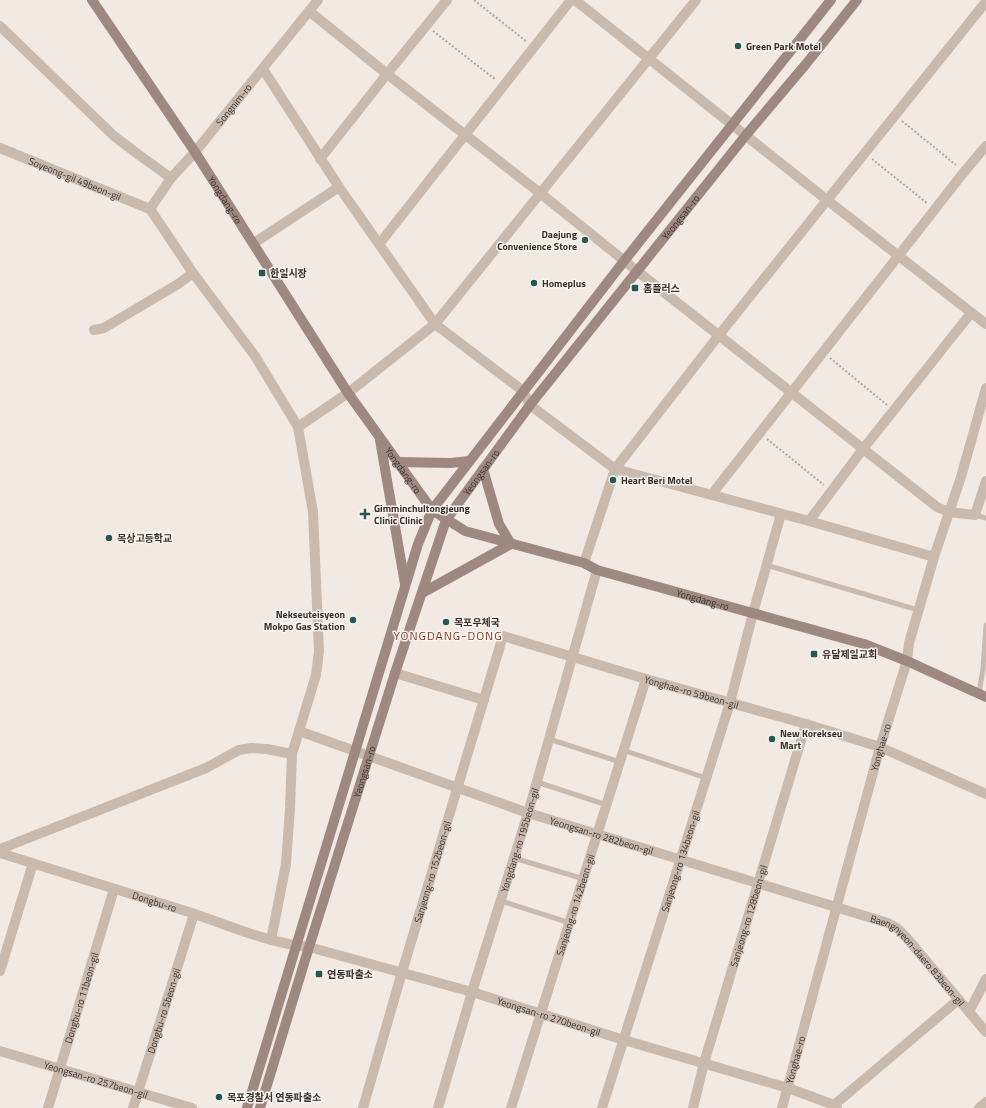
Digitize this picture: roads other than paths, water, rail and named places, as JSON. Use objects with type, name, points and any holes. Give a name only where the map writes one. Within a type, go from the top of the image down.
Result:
[{"type":"street","name":"Yongdang-ro","points":[[92,0],[195,152],[348,393],[432,510],[465,531],[584,563],[596,570],[845,638],[878,649],[982,695]]},
{"type":"street","name":"Songnim-ro","points":[[150,209],[171,178],[195,152],[318,0]]},
{"type":"street","points":[[320,159],[447,0]]},
{"type":"street","points":[[380,243],[571,0]]},
{"type":"street","points":[[575,0],[986,324]]},
{"type":"street","points":[[298,427],[348,393],[435,324],[696,0]]},
{"type":"street","name":"Yeongsan-ro","points":[[247,1108],[405,586],[418,544],[432,510],[624,261],[831,0]]},
{"type":"street","name":"Yeongsan-ro","points":[[260,1108],[395,673],[446,520],[530,405],[856,0]]},
{"type":"street","points":[[584,563],[615,468],[984,2]]},
{"type":"street","points":[[309,11],[937,507],[949,512],[975,516],[986,482]]},
{"type":"street","points":[[0,26],[114,136],[139,156],[171,178]]},
{"type":"street","points":[[263,69],[320,159],[435,324],[523,391],[530,405],[615,468],[934,557]]},
{"type":"street","points":[[712,494],[964,172],[986,146]]},
{"type":"street","name":"Soyeong-gil 49beon-gil","points":[[0,148],[150,209]]},
{"type":"street","points":[[254,243],[339,186]]},
{"type":"street","points":[[150,209],[193,273],[255,356],[298,427],[313,512],[319,651],[316,675],[292,754],[290,816],[286,864],[271,940]]},
{"type":"street","points":[[94,330],[104,328],[178,284],[193,273]]},
{"type":"street","points":[[809,521],[863,448],[971,313]]},
{"type":"street","name":"Yonghae-ro","points":[[782,1108],[880,747],[907,661],[909,644],[918,610],[986,388]]},
{"type":"street","points":[[379,436],[405,586]]},
{"type":"street","points":[[397,462],[451,463],[469,461]]},
{"type":"street","points":[[422,593],[511,544],[499,524],[484,469]]},
{"type":"street","name":"Sanjeong-ro 134beon-gil","points":[[602,1108],[730,703],[753,613],[781,514]]},
{"type":"street","name":"Yongdang-ro 195beon-gil","points":[[438,1108],[537,782],[596,570]]},
{"type":"street","name":"Yonghae-ro 59beon-gil","points":[[503,636],[880,747],[986,794]]},
{"type":"street","name":"Sanjeong-ro 152beon-gil","points":[[363,1108],[402,972],[503,636]]},
{"type":"street","points":[[395,673],[484,700]]},
{"type":"street","name":"Sanjeong-ro 142beon-gil","points":[[511,1108],[646,679]]},
{"type":"street","name":"Sanjeong-ro 128beon-gil","points":[[693,1108],[704,1063],[806,724]]},
{"type":"street","name":"Yeongsan-ro 282beon-gil","points":[[299,731],[528,812],[836,907]]},
{"type":"street","points":[[0,849],[206,768],[239,750],[262,748],[292,754]]},
{"type":"street","name":"Dongbu-ro","points":[[0,853],[194,914],[271,940],[296,946],[309,947]]},
{"type":"street","points":[[0,970],[33,863]]},
{"type":"street","name":"Dongbu-ro 11beon-gil","points":[[48,1108],[114,889]]},
{"type":"street","name":"Baengnyeon-daero 83beon-gil","points":[[836,907],[888,923],[897,928],[986,1032]]},
{"type":"street","name":"Dongbu-ro 5beon-gil","points":[[133,1108],[194,914]]},
{"type":"street","name":"Yeongsan-ro 270beon-gil","points":[[309,947],[472,992],[624,1040],[788,1088],[836,1107]]},
{"type":"street","points":[[969,1012],[986,979]]},
{"type":"street","points":[[836,1107],[958,1000]]},
{"type":"street","name":"Yeongsan-ro 257beon-gil","points":[[0,1051],[192,1108]]},
{"type":"street","points":[[980,1108],[986,1102]]},
{"type":"lane","points":[[975,516],[986,518]]},
{"type":"lane","points":[[766,565],[918,610]]},
{"type":"lane","points":[[982,695],[986,625]]},
{"type":"lane","points":[[549,739],[620,762]]},
{"type":"lane","points":[[623,750],[706,778]]},
{"type":"lane","points":[[537,782],[607,805]]},
{"type":"lane","points":[[514,858],[584,879]]},
{"type":"lane","points":[[500,901],[570,923]]},
{"type":"place","name":"Green Park Motel","points":[[738,46]]},
{"type":"place","name":"Daejung Convenience Store","points":[[585,240]]},
{"type":"place","name":"한일시장","points":[[262,273]]},
{"type":"place","name":"Homeplus","points":[[534,283]]},
{"type":"place","name":"홈플러스","points":[[635,288]]},
{"type":"place","name":"Heart Beri Motel","points":[[613,480]]},
{"type":"place","name":"Gimminchultongjeung Clinic Clinic","points":[[365,514]]},
{"type":"place","name":"목상고등학교","points":[[109,538]]},
{"type":"place","name":"Nekseuteisyeon Mokpo Gas Station","points":[[353,620]]},
{"type":"place","name":"목포우체국","points":[[446,622]]},
{"type":"place","name":"유달제일교회","points":[[814,654]]},
{"type":"place","name":"New Korekseu Mart","points":[[772,739]]},
{"type":"place","name":"연동파출소","points":[[319,974]]},
{"type":"place","name":"목포경찰서 연동파출소","points":[[219,1097]]},
{"type":"district","name":"YONGDANG-DONG","points":[[448,636]]}]
